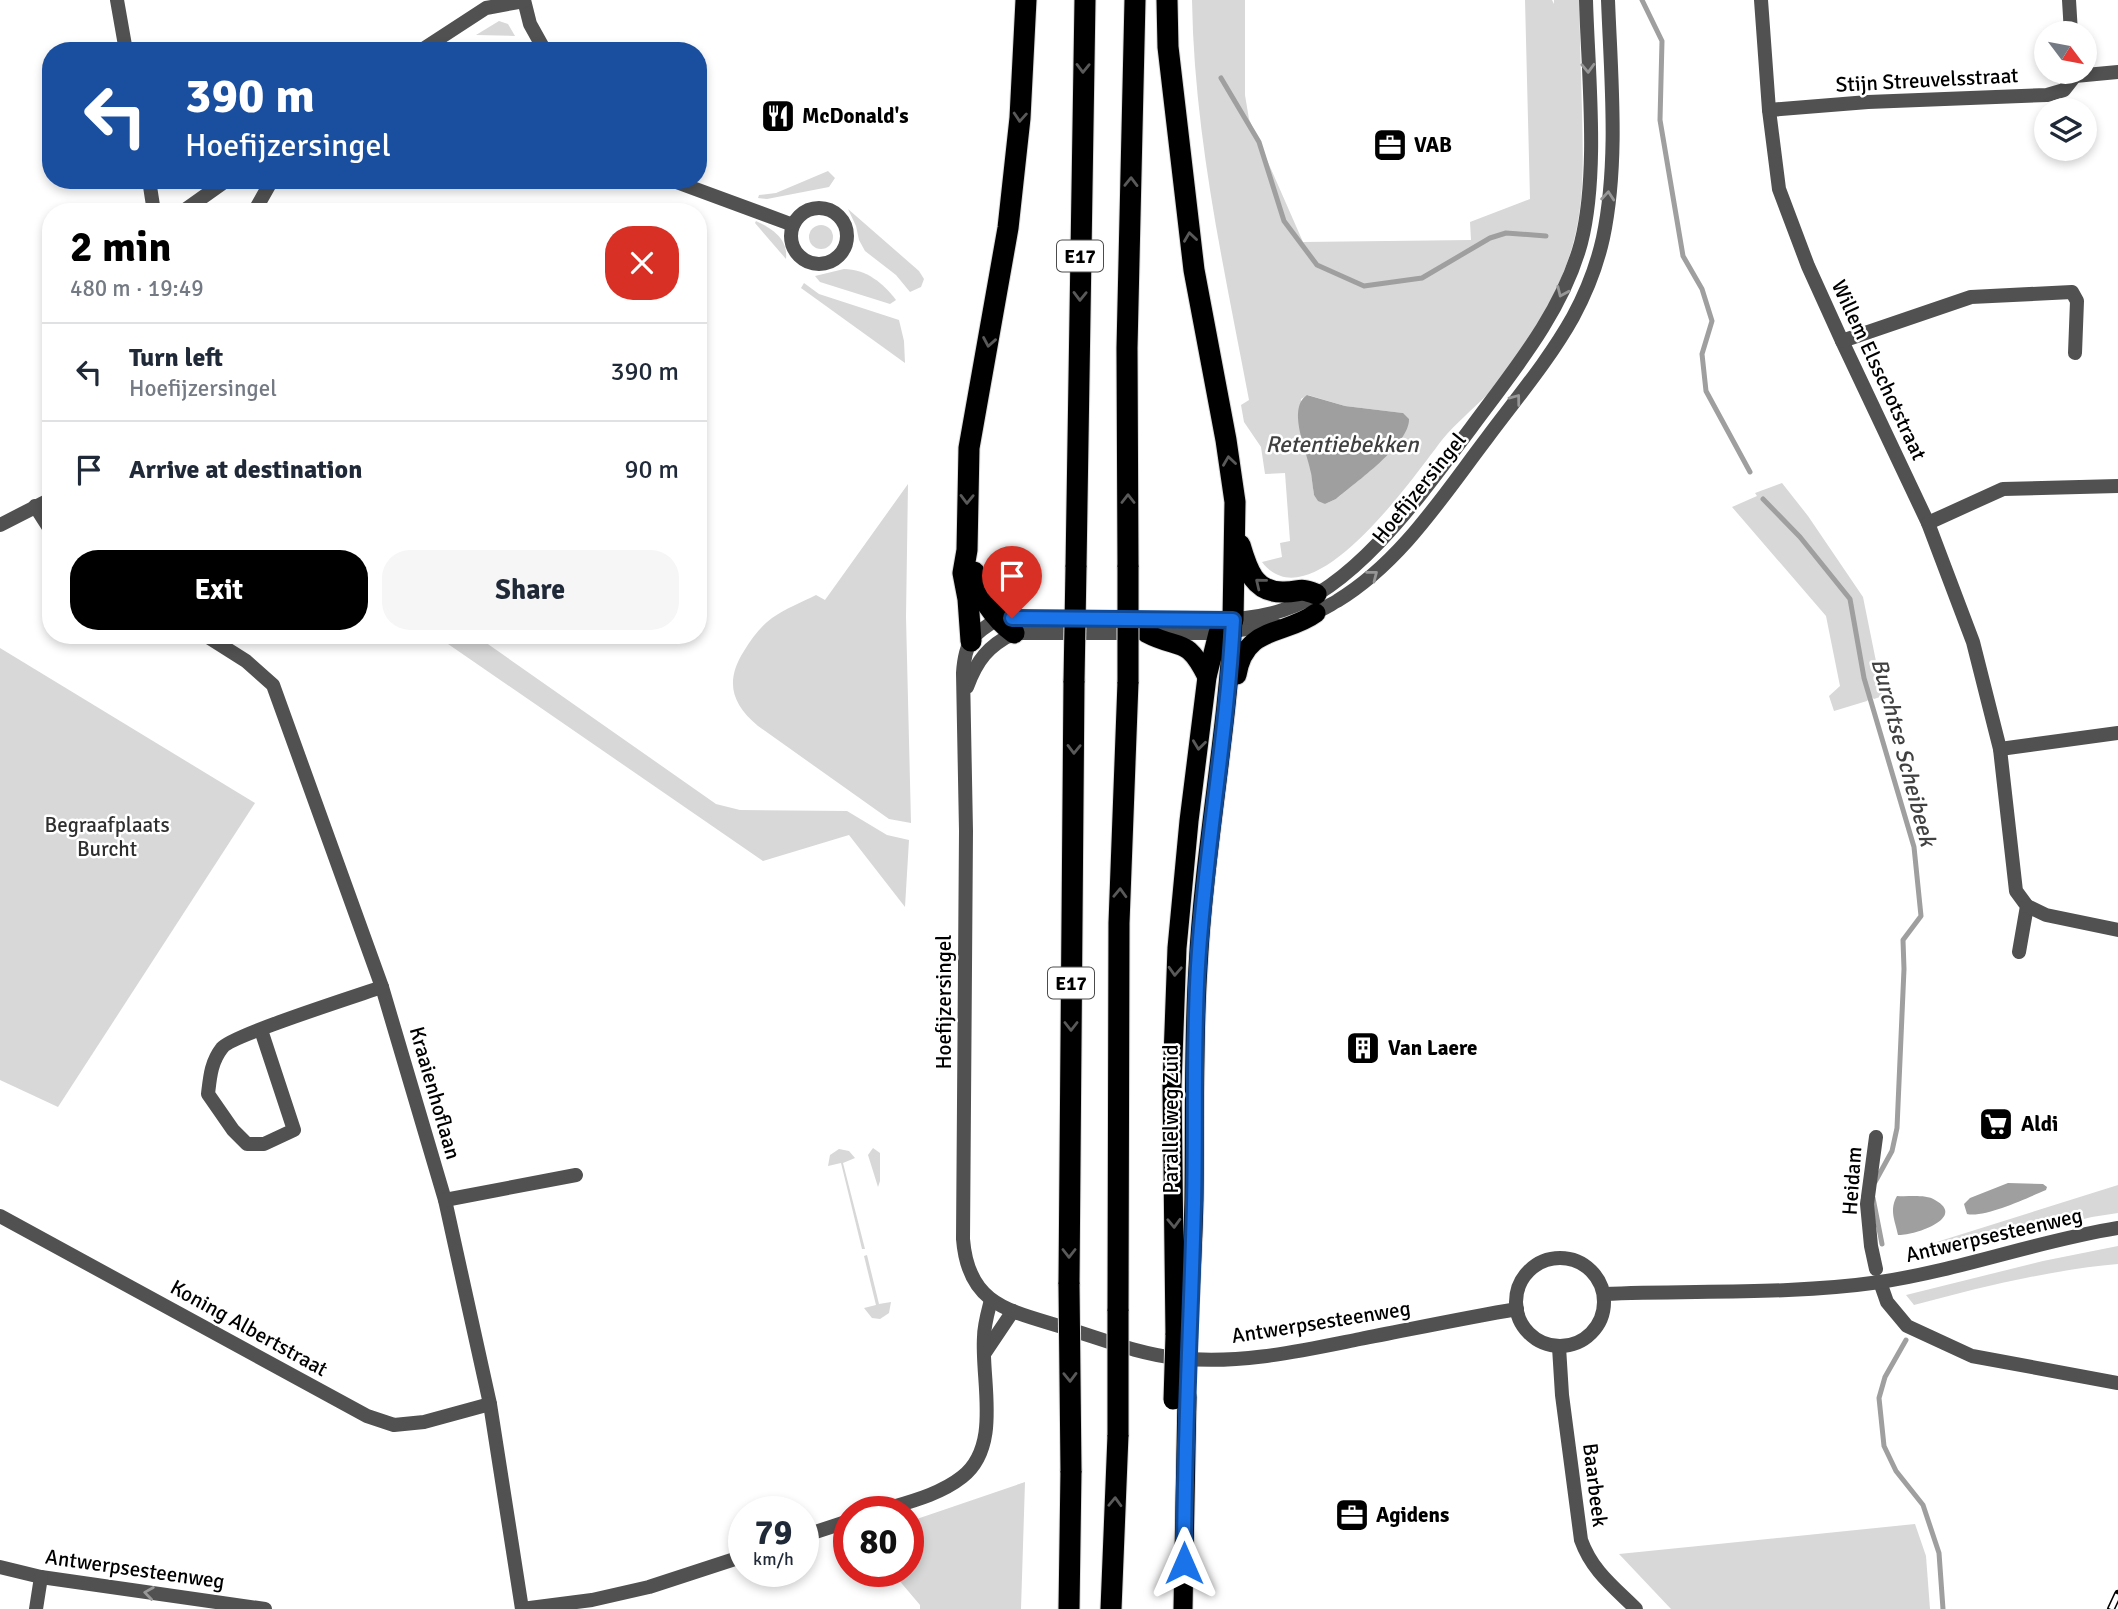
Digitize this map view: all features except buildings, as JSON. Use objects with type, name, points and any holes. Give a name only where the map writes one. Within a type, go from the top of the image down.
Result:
[{"type":"highway","points":[[971,641],[963,573],[967,550],[970,447],[1008,228],[1020,118],[1026,0]]},
{"type":"highway","name":"E17","points":[[1069,1609],[1072,1562],[1069,1284],[1074,681],[1085,0]]},
{"type":"highway","name":"E17","points":[[1111,1609],[1118,1435],[1119,923],[1128,682],[1127,348],[1135,0]]},
{"type":"highway","points":[[1167,0],[1168,47],[1181,175],[1194,270],[1235,502],[1228,628]]},
{"type":"highway","points":[[1224,712],[1235,685],[1241,657],[1248,647],[1269,632],[1305,621],[1316,604],[1301,589],[1270,591],[1256,583],[1249,573],[1235,529]]},
{"type":"highway","points":[[967,550],[978,589],[1006,626]]},
{"type":"highway","name":"Parallelweg Zuid","points":[[1182,1336],[1172,1023],[1181,891],[1207,677],[1228,628]]},
{"type":"highway","name":"Parallelweg Zuid","points":[[1170,1609],[1182,1336],[1194,1203],[1194,1048],[1198,966],[1202,904],[1224,712],[1228,628]]},
{"type":"highway","points":[[1146,633],[1159,640],[1187,648],[1197,657],[1207,677]]},
{"type":"highway","name":"Parallelweg Zuid","points":[[1180,1399],[1183,1609]]},
{"type":"highway","points":[[1057,1609],[1072,1562]]},
{"type":"highway","points":[[1112,1568],[1127,1609]]},
{"type":"street","points":[[117,0],[124,42]]},
{"type":"street","points":[[434,42],[486,8],[524,0],[530,24],[540,42]]},
{"type":"street","name":"Hoefijzersingel","points":[[1316,604],[1387,535],[1417,499],[1506,380],[1557,304],[1581,242],[1588,204],[1590,144],[1586,0]]},
{"type":"street","name":"Hoefijzersingel","points":[[1006,626],[1146,633],[1228,628],[1285,610],[1316,604],[1378,571],[1406,543],[1515,401],[1573,317],[1591,277],[1603,238],[1609,195],[1611,143],[1608,0]]},
{"type":"street","name":"Willem Elsschotstraat","points":[[1761,0],[1769,110],[1779,189],[1808,266],[1927,523],[1973,642],[2000,748],[2016,891],[2027,906]]},
{"type":"street","points":[[2069,0],[2070,21]]},
{"type":"street","points":[[2097,73],[2118,72]]},
{"type":"street","name":"Stijn Streuvelsstraat","points":[[1769,110],[1868,102],[2047,95],[2064,90],[2068,84]]},
{"type":"street","points":[[195,203],[214,189]]},
{"type":"street","points":[[695,189],[793,225]]},
{"type":"street","points":[[814,208],[832,211],[845,224],[847,242],[844,251],[831,262],[813,264],[805,261],[794,249],[791,241],[793,225],[805,211],[814,208]]},
{"type":"street","points":[[1842,341],[1971,297],[2072,292],[2077,302],[2075,353]]},
{"type":"street","points":[[1927,523],[2003,489],[2118,485]]},
{"type":"street","points":[[0,525],[42,503]]},
{"type":"street","points":[[35,506],[42,517]]},
{"type":"street","points":[[971,641],[978,631],[1006,626]]},
{"type":"street","name":"Hoefijzersingel","points":[[1006,626],[1228,628]]},
{"type":"street","name":"Hoefijzersingel","points":[[964,695],[974,668],[983,654],[998,641],[1006,626]]},
{"type":"street","name":"Hoefijzersingel","points":[[971,641],[965,654],[964,695],[966,831],[962,1239],[968,1271],[977,1286],[991,1300]]},
{"type":"street","name":"Kraaienhoflaan","points":[[219,644],[246,661],[272,685],[382,987],[445,1200],[490,1404],[522,1609]]},
{"type":"street","points":[[2000,748],[2118,733]]},
{"type":"street","points":[[2019,952],[2027,906],[2046,915],[2118,930]]},
{"type":"street","points":[[261,1030],[294,1130],[264,1144],[247,1144],[233,1130],[208,1094],[212,1064],[223,1045],[261,1030],[382,987]]},
{"type":"street","name":"Heidam","points":[[1876,1137],[1867,1204],[1871,1246],[1878,1276]]},
{"type":"street","points":[[445,1200],[576,1175]]},
{"type":"street","name":"Koning Albertstraat","points":[[0,1216],[368,1416],[394,1425],[424,1422],[490,1404]]},
{"type":"street","name":"Antwerpsesteenweg","points":[[1604,1294],[1794,1291],[1878,1276],[1968,1265],[2118,1228]]},
{"type":"street","points":[[1558,1258],[1583,1265],[1593,1273],[1604,1294],[1602,1316],[1592,1333],[1576,1344],[1559,1347],[1545,1344],[1529,1334],[1517,1309],[1517,1293],[1525,1275],[1537,1264],[1558,1258]]},
{"type":"street","points":[[1878,1276],[1887,1302],[1907,1326],[1972,1356],[2118,1383]]},
{"type":"street","points":[[922,1496],[963,1477],[975,1463],[981,1449],[986,1430],[984,1335],[991,1300]]},
{"type":"street","name":"Antwerpsesteenweg","points":[[991,1300],[1013,1311],[1157,1354],[1174,1358],[1216,1359],[1254,1358],[1306,1350],[1517,1309]]},
{"type":"street","points":[[984,1356],[1013,1311]]},
{"type":"street","name":"Baarbeek","points":[[1559,1347],[1562,1395],[1581,1540],[1587,1557],[1601,1577],[1636,1609]]},
{"type":"street","points":[[522,1609],[592,1600],[649,1587],[728,1561]]},
{"type":"street","name":"Antwerpsesteenweg","points":[[0,1567],[41,1577],[265,1609]]},
{"type":"street","points":[[36,1609],[41,1577]]},
{"type":"green space","points":[[1192,0],[1245,0],[1245,95],[1249,119],[1303,242],[1471,240],[1470,222],[1530,199],[1525,0],[1552,0],[1554,4],[1554,0],[1579,0],[1583,145],[1581,195],[1577,228],[1559,284],[1526,344],[1487,395],[1447,434],[1386,511],[1360,538],[1333,561],[1307,575],[1283,577],[1262,562],[1282,557],[1280,543],[1290,541],[1285,473],[1265,474],[1261,447],[1244,422],[1241,405],[1249,400],[1204,151]],"holes":[[[1308,395],[1345,406],[1403,413],[1370,471],[1336,499],[1325,504],[1314,495],[1301,399]]]},
{"type":"green space","points":[[499,21],[508,24],[515,36],[476,35]]},
{"type":"green space","points":[[828,171],[835,178],[829,187],[767,199],[758,198],[759,195],[776,193]]},
{"type":"green space","points":[[848,209],[919,271],[924,279],[921,287],[910,292],[896,275],[865,251]]},
{"type":"green space","points":[[756,221],[782,240],[786,259],[755,223]]},
{"type":"green space","points":[[821,225],[832,232],[833,237],[826,248],[821,249],[810,242],[809,237],[816,226]]},
{"type":"green space","points":[[844,269],[860,271],[873,278],[896,300],[890,304],[820,282],[815,276]]},
{"type":"green space","points":[[804,283],[819,294],[899,320],[905,363],[801,288]]},
{"type":"green space","points":[[1782,483],[1863,597],[1883,696],[1874,699],[1871,696],[1867,701],[1834,711],[1829,696],[1840,686],[1826,616],[1732,507],[1757,496],[1755,493]]},
{"type":"green space","points":[[908,484],[906,617],[911,823],[889,819],[758,726],[742,709],[733,682],[738,662],[760,629],[777,615],[816,595],[825,600]]},
{"type":"green space","points":[[448,644],[488,644],[716,804],[740,810],[847,811],[887,835],[909,840],[905,907],[849,835],[763,861]]},
{"type":"green space","name":"Begraafplaats Burcht","points":[[0,648],[255,803],[58,1107],[0,1080]]},
{"type":"green space","points":[[873,1148],[880,1153],[878,1187],[868,1155]]},
{"type":"green space","points":[[839,1149],[849,1151],[855,1158],[843,1163],[865,1249],[862,1249],[841,1163],[828,1166],[830,1155]]},
{"type":"green space","points":[[2118,1185],[2118,1213],[1907,1261],[1908,1251]]},
{"type":"green space","points":[[2118,1246],[2118,1264],[2016,1280],[1914,1305],[1906,1295],[2043,1261]]},
{"type":"green space","points":[[867,1255],[879,1304],[891,1302],[889,1313],[880,1319],[872,1318],[864,1308],[876,1305],[864,1256]]},
{"type":"green space","points":[[1025,1482],[1021,1609],[920,1609],[920,1605],[905,1587],[924,1587],[924,1517]]},
{"type":"green space","points":[[1915,1524],[1926,1556],[1930,1609],[1671,1609],[1619,1554]]},
{"type":"water","name":"Retentiebekken","points":[[1307,395],[1345,406],[1403,413],[1409,419],[1401,440],[1391,451],[1336,499],[1325,504],[1318,501],[1314,495],[1298,421],[1298,410]]},
{"type":"water","points":[[2008,1183],[2043,1184],[2047,1187],[2046,1190],[2006,1206],[1984,1213],[1967,1214],[1964,1204],[1970,1198]]},
{"type":"water","points":[[1897,1196],[1931,1198],[1944,1207],[1945,1213],[1935,1225],[1898,1235],[1893,1211]]},
{"type":"waterway","name":"Burchtse Scheibeek","points":[[1642,0],[1662,41],[1660,120],[1683,256],[1702,289],[1712,321],[1702,354],[1706,391],[1750,472]]},
{"type":"waterway","points":[[1221,78],[1259,142],[1284,221],[1317,265],[1364,286],[1422,278],[1490,238],[1506,233],[1546,236]]},
{"type":"waterway","name":"Burchtse Scheibeek","points":[[1763,499],[1800,537],[1850,599],[1864,678],[1914,847],[1921,916],[1903,940],[1897,1128],[1892,1151],[1875,1182]]},
{"type":"waterway","name":"Burchtse Scheibeek","points":[[1873,1198],[1882,1244]]},
{"type":"waterway","name":"Burchtse Scheibeek","points":[[1906,1340],[1885,1377],[1879,1398],[1884,1446],[1896,1471],[1923,1505],[1939,1553],[1943,1609]]},
{"type":"railway","points":[[2111,1609],[2118,1594]]},
{"type":"place","name":"McDonald's","points":[[778,116]]},
{"type":"place","name":"VAB","points":[[1390,145]]},
{"type":"place","name":"Van Laere","points":[[1363,1048]]},
{"type":"place","name":"Aldi","points":[[1996,1124]]},
{"type":"place","name":"Agidens","points":[[1352,1515]]},
{"type":"route","points":[[1012,618],[1233,620],[1230,669],[1202,904],[1198,966],[1184,1563]]}]
